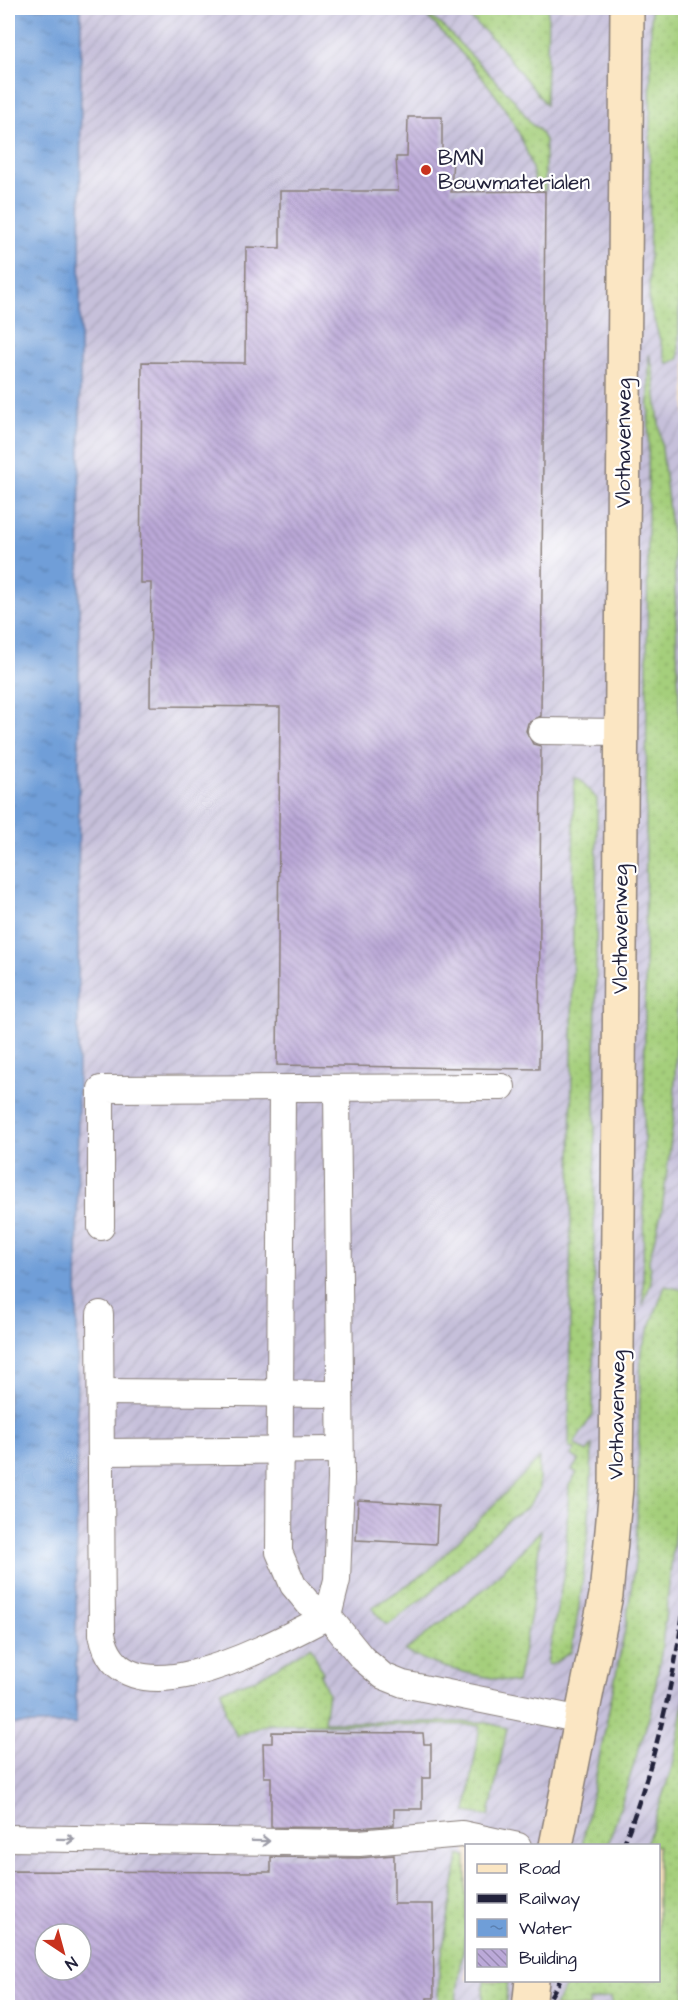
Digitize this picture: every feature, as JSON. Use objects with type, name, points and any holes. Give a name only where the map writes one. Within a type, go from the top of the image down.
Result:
[{"type":"main road","name":"Vlothavenweg","points":[[556,1844],[606,1595],[616,1488],[627,8]]},
{"type":"main road","points":[[529,2007],[532,1982]]},
{"type":"lane","points":[[541,731],[621,732]]},
{"type":"lane","points":[[101,1227],[101,1089],[502,1087]]},
{"type":"lane","points":[[282,1089],[279,1450],[279,1552],[281,1560],[293,1585],[308,1603],[328,1616],[362,1658],[393,1681],[582,1720]]},
{"type":"lane","points":[[100,1314],[102,1634],[104,1648],[112,1662],[121,1670],[146,1677],[204,1672],[262,1650],[328,1616],[337,1580],[340,1450],[338,1089]]},
{"type":"lane","points":[[101,1392],[339,1394]]},
{"type":"lane","points":[[101,1452],[340,1450]]},
{"type":"lane","points":[[8,1838],[359,1843],[462,1834],[513,1844]]},
{"type":"shaded area","points":[[8,8],[685,8],[685,2007],[8,2008]]},
{"type":"green space","points":[[460,8],[548,8],[546,105],[497,43]]},
{"type":"green space","points":[[651,8],[686,8],[679,176],[679,359],[667,364],[649,303]]},
{"type":"green space","points":[[421,10],[443,26],[515,101],[532,125],[538,128],[545,140],[545,192],[536,191],[531,165],[522,139],[509,115],[476,70]]},
{"type":"green space","points":[[649,354],[653,369],[674,555],[682,791],[674,1115],[662,1210],[649,1260],[651,1282],[643,1305]]},
{"type":"green space","points":[[574,778],[580,779],[597,799],[593,1414],[574,1444],[587,1452],[592,1445],[586,1549],[576,1626],[571,1652],[551,1665],[547,1664],[565,1567],[569,1485],[577,1473],[572,1470],[579,1460],[571,1455],[575,1449],[569,1448]]},
{"type":"green space","points":[[665,1286],[684,1290],[683,1461],[661,1654],[651,1711],[608,1844],[582,1844],[626,1624],[636,1556],[641,1351]]},
{"type":"green space","points":[[539,1459],[539,1490],[526,1509],[509,1519],[430,1593],[387,1626],[372,1608],[427,1572]]},
{"type":"green space","points":[[541,1530],[531,1614],[517,1683],[432,1663],[405,1651],[488,1586]]},
{"type":"green space","points":[[311,1646],[323,1673],[320,1674],[328,1693],[324,1722],[484,1722],[507,1728],[489,1816],[466,1812],[480,1725],[268,1724],[237,1736],[226,1715],[221,1690],[256,1679]]},
{"type":"green space","points":[[685,1696],[685,2007],[613,2007],[611,1997],[589,2001],[589,2007],[554,2007],[568,1982],[660,1982],[660,1844],[646,1844],[674,1761]]},
{"type":"green space","points":[[459,1855],[465,1856],[465,1936],[455,2007],[438,2007],[439,1971]]},
{"type":"green space","points":[[484,1982],[508,1982],[505,2007],[482,2007]]},
{"type":"water","points":[[8,8],[81,8],[76,1724],[8,1724]]},
{"type":"building","points":[[408,117],[442,117],[442,157],[453,157],[451,192],[545,191],[541,716],[528,723],[526,731],[533,744],[541,746],[539,1069],[277,1065],[280,707],[150,706],[151,583],[140,583],[142,362],[245,363],[246,247],[280,248],[280,191],[398,191],[396,157],[407,157]]},
{"type":"building","points":[[358,1500],[438,1505],[436,1544],[356,1540]]},
{"type":"building","points":[[272,1732],[423,1733],[424,1744],[431,1744],[431,1778],[422,1778],[422,1809],[394,1809],[394,1825],[358,1828],[271,1827],[271,1777],[264,1777],[263,1743],[272,1743]]},
{"type":"building","points":[[394,1855],[394,1904],[433,1904],[434,1998],[427,1998],[427,2007],[8,2007],[8,1871],[271,1872],[271,1857],[359,1858]]},
{"type":"railway","points":[[624,1844],[645,1784],[670,1688],[686,1591]]},
{"type":"railway","points":[[544,2008],[559,1982]]},
{"type":"place","name":"BMN Bouwmaterialen","points":[[426,170]]}]
